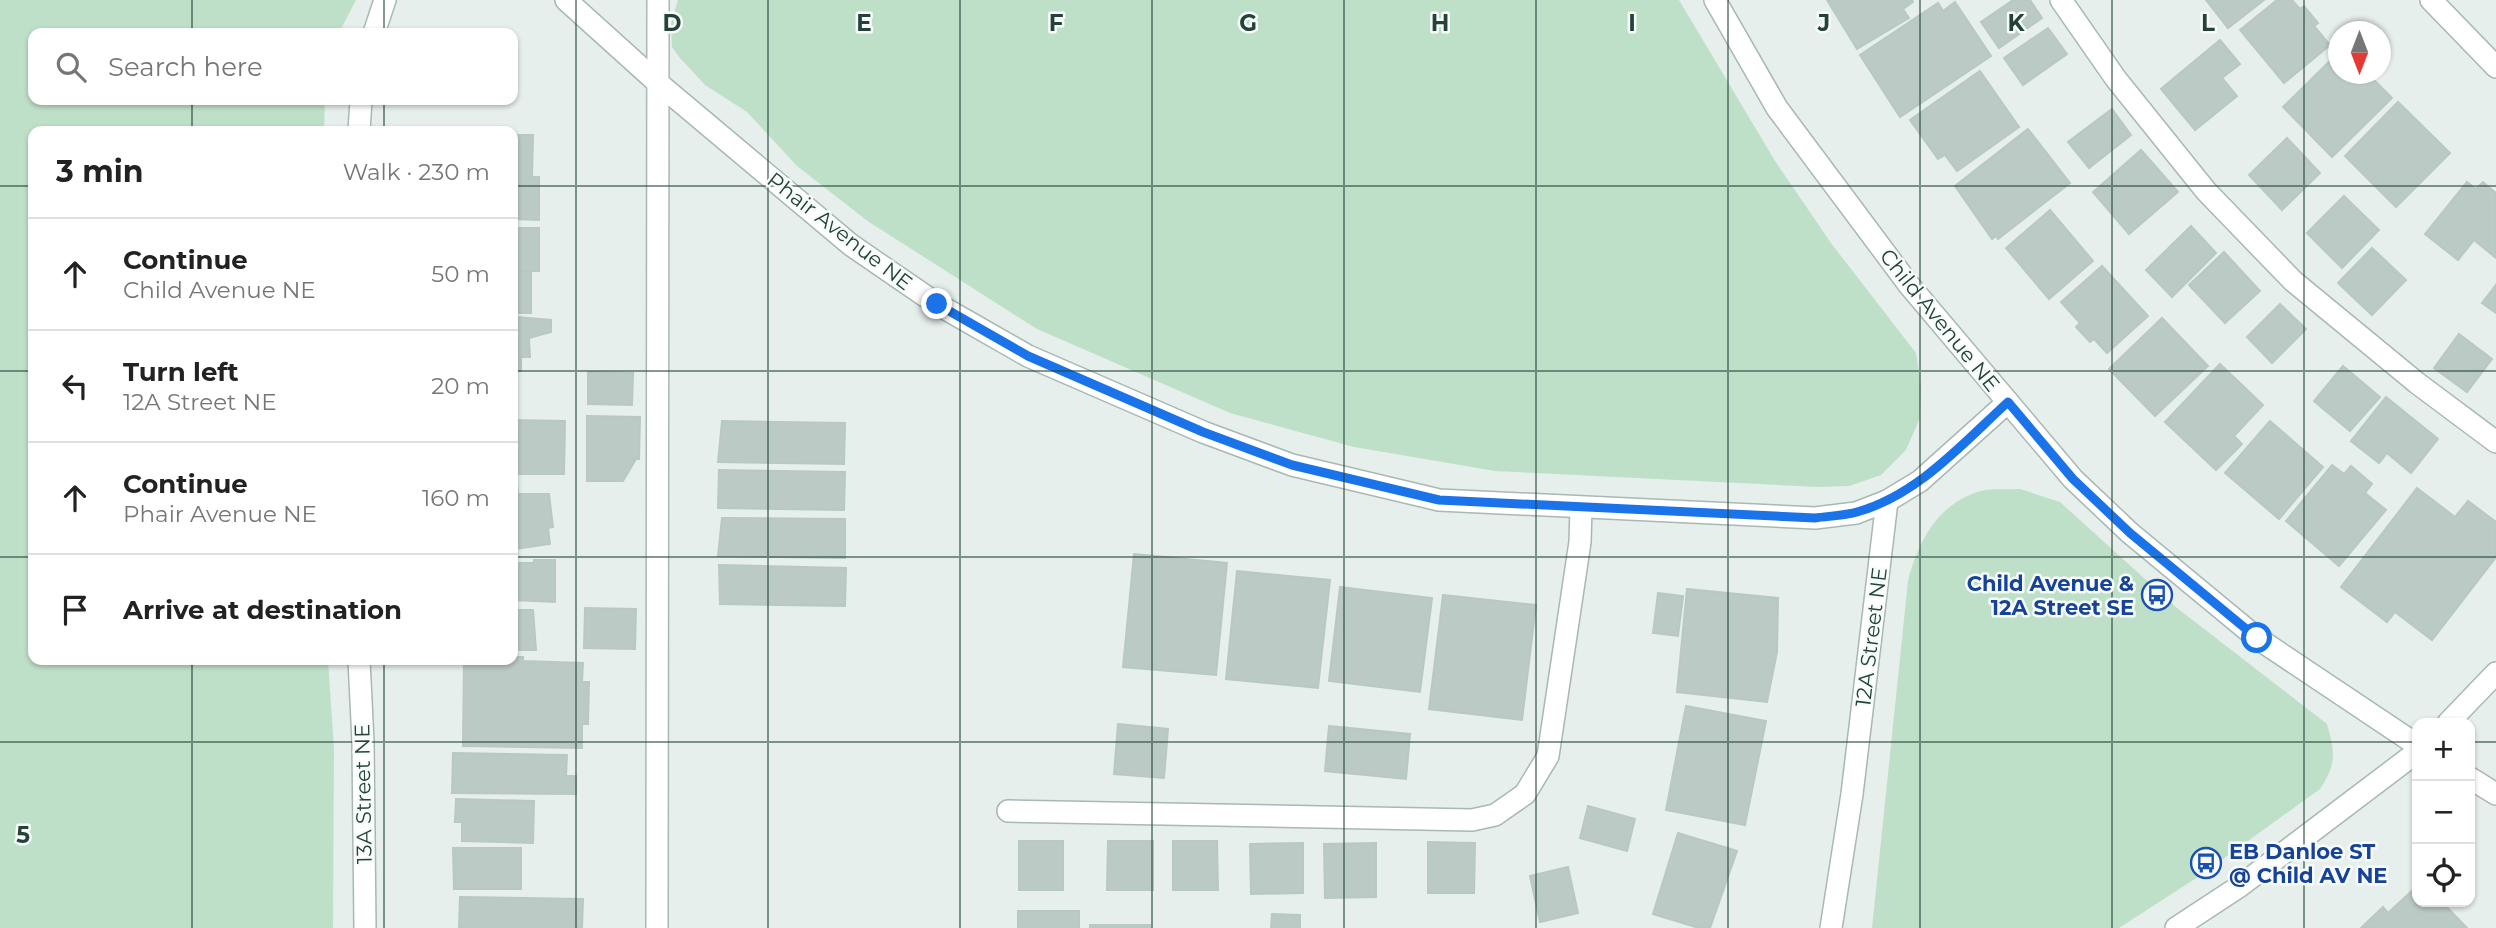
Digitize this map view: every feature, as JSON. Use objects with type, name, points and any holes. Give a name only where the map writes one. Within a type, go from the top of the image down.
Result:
[{"type":"street","points":[[376,28],[385,0]]},
{"type":"street","name":"Phair Avenue NE","points":[[566,0],[658,83],[851,245],[937,304],[1028,356],[1203,432],[1292,465],[1439,500],[1815,518],[1856,513],[1887,501]]},
{"type":"street","points":[[657,928],[658,0]]},
{"type":"street","name":"Child Avenue NE","points":[[1716,0],[1777,108],[1909,285],[2073,479],[2130,533],[2257,638],[2412,742]]},
{"type":"street","points":[[2061,0],[2116,79],[2207,191],[2293,281],[2417,383],[2496,442]]},
{"type":"street","points":[[2431,0],[2496,67]]},
{"type":"street","points":[[359,126],[361,105]]},
{"type":"street","points":[[1887,501],[1920,481],[2008,402]]},
{"type":"street","name":"12A Street NE","points":[[1831,928],[1852,794],[1887,501]]},
{"type":"street","points":[[1008,811],[1472,820],[1496,815],[1525,794],[1548,756],[1580,542],[1581,508]]},
{"type":"street","name":"13A Street NE","points":[[359,665],[365,928]]},
{"type":"street","points":[[2453,718],[2496,673]]},
{"type":"street","points":[[2176,928],[2241,886],[2412,756]]},
{"type":"street","points":[[2475,781],[2496,794]]},
{"type":"green space","points":[[0,0],[356,0],[342,28],[28,28],[28,105],[325,105],[324,126],[28,126],[28,665],[328,665],[334,748],[333,928],[0,928]]},
{"type":"green space","points":[[678,0],[1679,0],[1775,161],[1831,243],[1916,353],[1921,386],[1920,418],[1906,450],[1881,475],[1849,486],[1819,487],[1495,471],[1354,447],[1230,413],[1037,329],[869,222],[797,166],[747,112],[705,85],[680,58],[672,47],[671,23]]},
{"type":"green space","points":[[2020,489],[2060,502],[2177,608],[2327,724],[2333,750],[2332,765],[2320,789],[2198,877],[2119,928],[1872,928],[1908,581],[1912,566],[1932,526],[1953,505],[1981,491]]},
{"type":"building","points":[[1827,0],[1913,2],[1903,9],[1909,18],[1857,49]]},
{"type":"building","points":[[2013,0],[2030,0],[2042,18],[1999,48],[1981,22]]},
{"type":"building","points":[[2206,0],[2264,0],[2228,28]]},
{"type":"building","points":[[2277,0],[2292,0],[2300,9],[2304,6],[2318,23],[2314,26],[2328,43],[2328,47],[2284,83],[2240,30]]},
{"type":"building","points":[[1955,2],[1991,56],[1900,117],[1860,55],[1938,3],[1943,11]]},
{"type":"building","points":[[2048,28],[2067,54],[2023,85],[2004,58]]},
{"type":"building","points":[[2220,40],[2240,64],[2222,78],[2237,96],[2195,130],[2161,89]]},
{"type":"building","points":[[2328,63],[2328,84],[2378,84],[2392,98],[2332,157],[2283,107]]},
{"type":"building","points":[[1980,71],[2019,127],[1957,171],[1945,155],[1938,159],[1910,120]]},
{"type":"building","points":[[2398,102],[2450,153],[2396,207],[2345,156]]},
{"type":"building","points":[[2112,109],[2131,135],[2089,168],[2068,142]]},
{"type":"building","points":[[2028,129],[2070,183],[1998,239],[1996,236],[1992,239],[1955,186]]},
{"type":"building","points":[[518,135],[533,135],[532,177],[539,177],[539,220],[518,219]]},
{"type":"building","points":[[2287,138],[2320,173],[2282,210],[2249,175]]},
{"type":"building","points":[[2141,150],[2178,192],[2129,234],[2093,192]]},
{"type":"building","points":[[2467,182],[2476,189],[2483,182],[2496,193],[2496,258],[2474,240],[2458,260],[2425,234]]},
{"type":"building","points":[[2344,196],[2379,230],[2342,268],[2307,233]]},
{"type":"building","points":[[2050,210],[2093,261],[2049,299],[2006,248]]},
{"type":"building","points":[[2191,226],[2216,253],[2172,297],[2146,270]]},
{"type":"building","points":[[518,228],[539,228],[539,271],[518,271]]},
{"type":"building","points":[[2372,248],[2406,280],[2372,315],[2338,283]]},
{"type":"building","points":[[2224,252],[2260,291],[2225,323],[2189,285]]},
{"type":"building","points":[[2102,266],[2148,316],[2107,353],[2094,339],[2090,342],[2076,327],[2080,323],[2061,302]]},
{"type":"building","points":[[518,271],[531,271],[531,313],[518,313]]},
{"type":"building","points":[[2496,285],[2496,313],[2482,303]]},
{"type":"building","points":[[2280,304],[2306,329],[2272,363],[2247,337]]},
{"type":"building","points":[[518,317],[551,320],[551,332],[529,338],[530,357],[521,357],[521,371],[518,371]]},
{"type":"building","points":[[2162,318],[2208,366],[2155,416],[2109,369]]},
{"type":"building","points":[[2459,334],[2492,359],[2467,392],[2434,368]]},
{"type":"building","points":[[2220,364],[2263,405],[2234,436],[2242,444],[2216,470],[2165,422]]},
{"type":"building","points":[[2343,366],[2380,397],[2350,431],[2314,401]]},
{"type":"building","points":[[588,372],[633,373],[632,405],[588,404]]},
{"type":"building","points":[[2386,397],[2438,439],[2411,473],[2387,453],[2379,463],[2351,441]]},
{"type":"building","points":[[587,416],[640,417],[639,459],[636,459],[623,481],[587,481]]},
{"type":"building","points":[[518,420],[565,421],[564,474],[518,474]]},
{"type":"building","points":[[722,421],[845,423],[844,464],[718,462]]},
{"type":"building","points":[[2270,421],[2323,467],[2279,519],[2225,473]]},
{"type":"building","points":[[2332,465],[2344,474],[2351,466],[2372,484],[2365,493],[2386,510],[2339,566],[2286,521]]},
{"type":"building","points":[[719,470],[845,472],[844,510],[718,508]]},
{"type":"building","points":[[2417,488],[2455,517],[2468,501],[2496,522],[2496,557],[2432,640],[2395,612],[2387,622],[2341,587]]},
{"type":"building","points":[[518,494],[549,494],[553,527],[548,528],[550,544],[518,548]]},
{"type":"building","points":[[722,518],[845,519],[845,558],[718,556]]},
{"type":"building","points":[[1134,554],[1227,563],[1216,675],[1123,667]]},
{"type":"building","points":[[534,560],[555,560],[555,602],[518,600],[518,563],[534,563]]},
{"type":"building","points":[[719,565],[846,568],[845,606],[720,604]]},
{"type":"building","points":[[1237,571],[1330,580],[1318,688],[1226,679]]},
{"type":"building","points":[[1340,587],[1432,598],[1420,692],[1329,681]]},
{"type":"building","points":[[1687,589],[1778,598],[1777,652],[1767,702],[1677,692]]},
{"type":"building","points":[[1658,593],[1683,596],[1678,636],[1653,633]]},
{"type":"building","points":[[1443,595],[1536,605],[1522,720],[1429,709]]},
{"type":"building","points":[[585,608],[636,609],[635,649],[584,648]]},
{"type":"building","points":[[518,610],[533,610],[536,650],[518,650]]},
{"type":"building","points":[[518,657],[523,657],[523,661],[583,663],[582,682],[589,682],[588,724],[582,724],[582,748],[463,746],[464,665],[518,665]]},
{"type":"building","points":[[1686,706],[1766,721],[1745,825],[1666,810]]},
{"type":"building","points":[[1118,724],[1168,729],[1164,778],[1114,774]]},
{"type":"building","points":[[1329,726],[1410,734],[1406,779],[1325,771]]},
{"type":"building","points":[[453,753],[567,755],[566,776],[576,776],[576,794],[452,793]]},
{"type":"building","points":[[456,799],[534,801],[533,843],[462,841],[462,822],[455,822]]},
{"type":"building","points":[[1588,806],[1635,819],[1627,851],[1580,838]]},
{"type":"building","points":[[1678,833],[1737,851],[1710,928],[1699,928],[1653,914]]},
{"type":"building","points":[[1019,841],[1063,841],[1063,890],[1019,890]]},
{"type":"building","points":[[1108,841],[1153,841],[1153,890],[1107,890]]},
{"type":"building","points":[[1173,841],[1217,841],[1218,890],[1173,890]]},
{"type":"building","points":[[1428,842],[1475,843],[1474,893],[1428,893]]},
{"type":"building","points":[[1303,843],[1303,893],[1251,894],[1250,844]]},
{"type":"building","points":[[1376,843],[1376,897],[1325,898],[1324,844]]},
{"type":"building","points":[[453,848],[521,848],[521,889],[454,889]]},
{"type":"building","points":[[1568,867],[1578,913],[1540,922],[1530,876]]},
{"type":"building","points":[[2412,891],[2412,907],[2447,907],[2467,928],[2361,928],[2383,907],[2388,913]]},
{"type":"building","points":[[460,897],[583,899],[582,928],[459,928]]},
{"type":"building","points":[[1018,911],[1079,911],[1079,928],[1018,928]]},
{"type":"building","points":[[1272,914],[1300,915],[1300,928],[1271,928]]},
{"type":"building","points":[[1090,925],[1150,925],[1150,928],[1090,928]]},
{"type":"place","name":"Child Avenue & 12A Street SE","points":[[2157,595]]},
{"type":"place","name":"EB Danloe ST @ Child AV NE","points":[[2206,863]]},
{"type":"route","points":[[937,304],[1028,356],[1203,432],[1292,465],[1439,500],[1815,518],[1856,513],[1887,501],[1920,481],[2008,402],[2073,479],[2130,533],[2257,638]]}]
